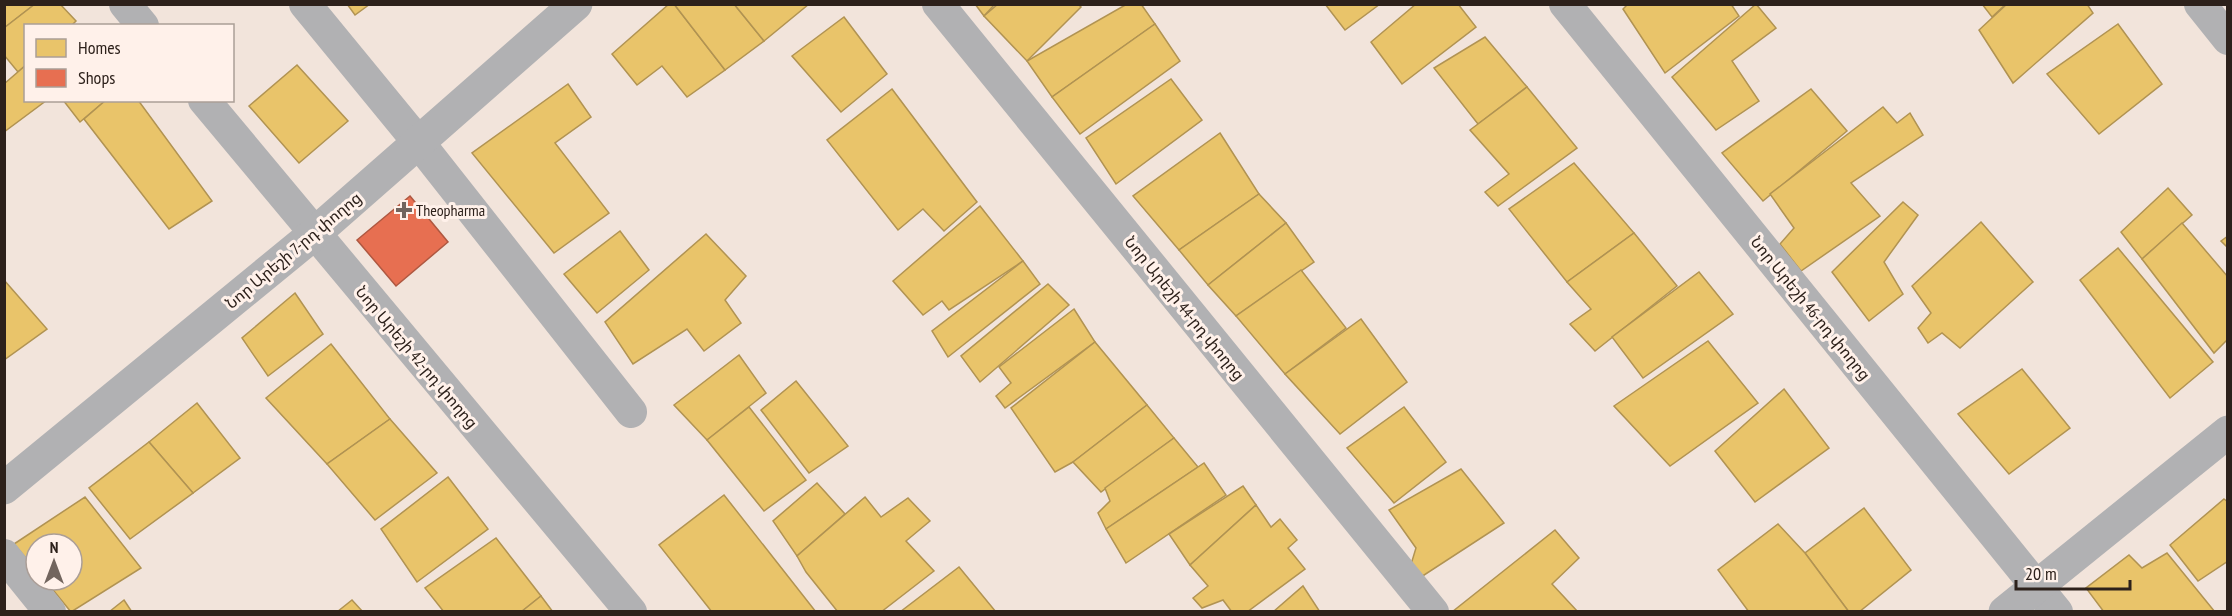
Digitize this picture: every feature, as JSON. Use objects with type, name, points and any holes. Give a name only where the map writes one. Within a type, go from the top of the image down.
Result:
[{"type":"street","points":[[125,4],[141,24]]},
{"type":"street","points":[[305,4],[419,143],[631,411]]},
{"type":"street","name":"Նոր Արեշի 7-րդ փողոց","points":[[4,488],[314,234],[576,4]]},
{"type":"street","name":"Նոր Արեշի 44-րդ փողոց","points":[[938,4],[1433,612]]},
{"type":"street","name":"Նոր Արեշի 46-րդ փողոց","points":[[1565,4],[2057,612]]},
{"type":"street","points":[[2200,4],[2228,39]]},
{"type":"street","name":"Նոր Արեշի 42-րդ փողոց","points":[[206,102],[631,612]]},
{"type":"street","points":[[2005,612],[2228,432]]},
{"type":"street","points":[[4,555],[50,612]]},
{"type":"building: Homes","points":[[4,4],[35,4],[4,28]]},
{"type":"building: Homes","points":[[35,4],[60,4],[76,21],[73,24],[24,24],[24,67],[18,72],[4,55],[4,28]]},
{"type":"building: Homes","points":[[347,4],[370,4],[355,15]]},
{"type":"building: Homes","points":[[669,4],[674,4],[725,70],[687,97],[662,66],[637,85],[612,54]]},
{"type":"building: Homes","points":[[674,4],[734,4],[764,41],[725,70]]},
{"type":"building: Homes","points":[[734,4],[809,4],[764,41]]},
{"type":"building: Homes","points":[[975,4],[995,4],[984,16]]},
{"type":"building: Homes","points":[[998,4],[1078,4],[1081,7],[1027,61],[984,16]]},
{"type":"building: Homes","points":[[1127,4],[1141,4],[1155,24],[1052,97],[1027,61]]},
{"type":"building: Homes","points":[[1325,4],[1380,4],[1345,30]]},
{"type":"building: Homes","points":[[1416,4],[1458,4],[1476,27],[1402,84],[1371,42]]},
{"type":"building: Homes","points":[[1628,4],[1731,4],[1739,16],[1665,73],[1623,9]]},
{"type":"building: Homes","points":[[1756,4],[1776,28],[1732,61],[1759,101],[1716,130],[1672,77]]},
{"type":"building: Homes","points":[[1982,4],[2006,4],[1992,17]]},
{"type":"building: Homes","points":[[2007,4],[2087,4],[2093,13],[2013,83],[1979,30]]},
{"type":"building: Homes","points":[[844,17],[887,74],[841,112],[792,56]]},
{"type":"building: Homes","points":[[1155,24],[1180,61],[1080,134],[1052,97]]},
{"type":"building: Homes","points":[[2118,24],[2162,84],[2099,134],[2047,74]]},
{"type":"building: Homes","points":[[1485,37],[1527,87],[1478,124],[1434,68]]},
{"type":"building: Homes","points":[[297,65],[348,121],[299,163],[249,106]]},
{"type":"building: Homes","points":[[24,67],[24,102],[44,102],[4,132],[4,84]]},
{"type":"building: Homes","points":[[1171,79],[1202,120],[1116,184],[1086,138]]},
{"type":"building: Homes","points":[[568,84],[591,117],[555,143],[609,213],[554,253],[472,153]]},
{"type":"building: Homes","points":[[1527,87],[1577,148],[1498,206],[1485,192],[1509,174],[1470,130]]},
{"type":"building: Homes","points":[[892,89],[977,202],[944,231],[923,209],[898,230],[827,140]]},
{"type":"building: Homes","points":[[1811,89],[1847,131],[1763,201],[1722,153]]},
{"type":"building: Homes","points":[[65,102],[104,102],[80,122]]},
{"type":"building: Homes","points":[[104,102],[139,102],[212,201],[169,229],[84,119]]},
{"type":"building: Homes","points":[[1883,107],[1897,123],[1910,113],[1923,135],[1851,183],[1880,216],[1801,271],[1780,244],[1794,228],[1770,194]]},
{"type":"building: Homes","points":[[1220,133],[1259,194],[1179,250],[1133,196]]},
{"type":"building: Homes","points":[[1574,163],[1634,233],[1567,282],[1509,209]]},
{"type":"building: Homes","points":[[2168,188],[2192,215],[2142,259],[2121,232]]},
{"type":"building: Homes","points":[[1259,194],[1286,223],[1208,285],[1179,250]]},
{"type":"building: Homes","points":[[1903,202],[1918,215],[1884,262],[1903,294],[1869,321],[1832,272]]},
{"type":"building: Homes","points":[[980,206],[1023,261],[949,310],[942,301],[923,315],[893,281]]},
{"type":"building: Homes","points":[[1981,222],[2033,282],[1960,348],[1942,333],[1928,343],[1918,328],[1931,313],[1912,286]]},
{"type":"building: Homes","points":[[1286,223],[1314,262],[1236,316],[1208,285]]},
{"type":"building: Homes","points":[[2182,223],[2228,277],[2228,339],[2214,353],[2142,259]]},
{"type":"building: Homes","points":[[620,231],[649,270],[597,313],[564,274]]},
{"type":"building: Homes","points":[[1634,233],[1677,286],[1595,351],[1570,324],[1591,309],[1567,282]]},
{"type":"building: Homes","points":[[706,234],[746,276],[725,300],[741,323],[704,351],[687,329],[633,364],[605,322]]},
{"type":"building: Homes","points":[[2228,236],[2228,248],[2221,241]]},
{"type":"building: Homes","points":[[2118,248],[2213,362],[2170,398],[2080,280]]},
{"type":"building: Homes","points":[[1023,261],[1040,284],[948,357],[932,331]]},
{"type":"building: Homes","points":[[1301,270],[1346,328],[1285,374],[1236,316]]},
{"type":"building: Homes","points":[[1699,272],[1733,314],[1643,378],[1612,337]]},
{"type":"building: Homes","points":[[4,280],[47,329],[4,360]]},
{"type":"building: Homes","points":[[1048,284],[1069,305],[980,382],[961,356]]},
{"type":"building: Homes","points":[[295,293],[323,334],[268,376],[242,338]]},
{"type":"building: Homes","points":[[1074,309],[1095,342],[1005,408],[996,396],[1011,383],[999,367]]},
{"type":"building: Homes","points":[[1361,319],[1407,382],[1340,434],[1285,374]]},
{"type":"building: Homes","points":[[1708,341],[1758,403],[1670,466],[1614,406]]},
{"type":"building: Homes","points":[[1095,342],[1147,405],[1073,462],[1055,472],[1011,408]]},
{"type":"building: Homes","points":[[331,344],[390,419],[327,464],[266,398]]},
{"type":"building: Homes","points":[[739,355],[766,393],[707,440],[674,405]]},
{"type":"building: Homes","points":[[2022,369],[2070,428],[2009,474],[1958,414]]},
{"type":"building: Homes","points":[[796,381],[848,446],[809,473],[761,410]]},
{"type":"building: Homes","points":[[1784,389],[1829,448],[1755,502],[1715,451]]},
{"type":"building: Homes","points":[[197,403],[240,458],[193,493],[149,442]]},
{"type":"building: Homes","points":[[1147,405],[1174,438],[1101,492],[1073,462]]},
{"type":"building: Homes","points":[[749,407],[806,480],[764,511],[707,440]]},
{"type":"building: Homes","points":[[1404,407],[1446,462],[1394,503],[1347,448]]},
{"type":"building: Homes","points":[[390,419],[437,473],[375,520],[327,464]]},
{"type":"building: Homes","points":[[1174,438],[1198,467],[1106,529],[1098,513],[1110,501],[1105,488]]},
{"type":"building: Homes","points":[[149,442],[193,493],[130,539],[89,488]]},
{"type":"building: Homes","points":[[1204,463],[1226,495],[1126,563],[1106,529]]},
{"type":"building: Homes","points":[[1461,469],[1504,523],[1418,579],[1409,571],[1416,548],[1389,510]]},
{"type":"building: Homes","points":[[448,477],[488,529],[417,582],[381,529]]},
{"type":"building: Homes","points":[[817,483],[845,514],[797,556],[773,521]]},
{"type":"building: Homes","points":[[1243,486],[1256,505],[1190,565],[1169,534]]},
{"type":"building: Homes","points":[[724,495],[816,612],[712,612],[659,545]]},
{"type":"building: Homes","points":[[85,497],[141,568],[71,612],[55,592],[84,592],[84,532],[32,532]]},
{"type":"building: Homes","points":[[865,497],[881,517],[908,498],[930,521],[906,541],[934,571],[881,612],[838,612],[806,572],[797,556]]},
{"type":"building: Homes","points":[[2224,499],[2228,502],[2228,561],[2198,581],[2170,545]]},
{"type":"building: Homes","points":[[1256,505],[1271,527],[1280,519],[1297,540],[1288,548],[1305,569],[1247,612],[1232,612],[1223,600],[1202,608],[1193,598],[1208,586],[1190,565]]},
{"type":"building: Homes","points":[[1864,508],[1911,570],[1859,612],[1849,612],[1805,553]]},
{"type":"building: Homes","points":[[1778,524],[1805,553],[1849,612],[1749,612],[1718,570]]},
{"type":"building: Homes","points":[[1555,530],[1579,558],[1552,584],[1578,612],[1452,612]]},
{"type":"building: Homes","points":[[24,537],[24,556],[14,544]]},
{"type":"building: Homes","points":[[496,538],[541,596],[521,612],[444,612],[425,588]]},
{"type":"building: Homes","points":[[2167,553],[2215,612],[2104,612],[2086,588],[2129,555],[2142,568]]},
{"type":"building: Homes","points":[[959,567],[996,612],[900,612]]},
{"type":"building: Homes","points":[[1303,586],[1320,612],[1273,612]]},
{"type":"building: Homes","points":[[541,596],[553,612],[521,612]]},
{"type":"building: Homes","points":[[124,600],[132,612],[109,612]]},
{"type":"building: Homes","points":[[352,600],[363,612],[337,612]]},
{"type":"building: Shops","points":[[410,196],[448,242],[396,286],[357,240]]},
{"type":"place","name":"Theopharma","points":[[404,210]]}]
